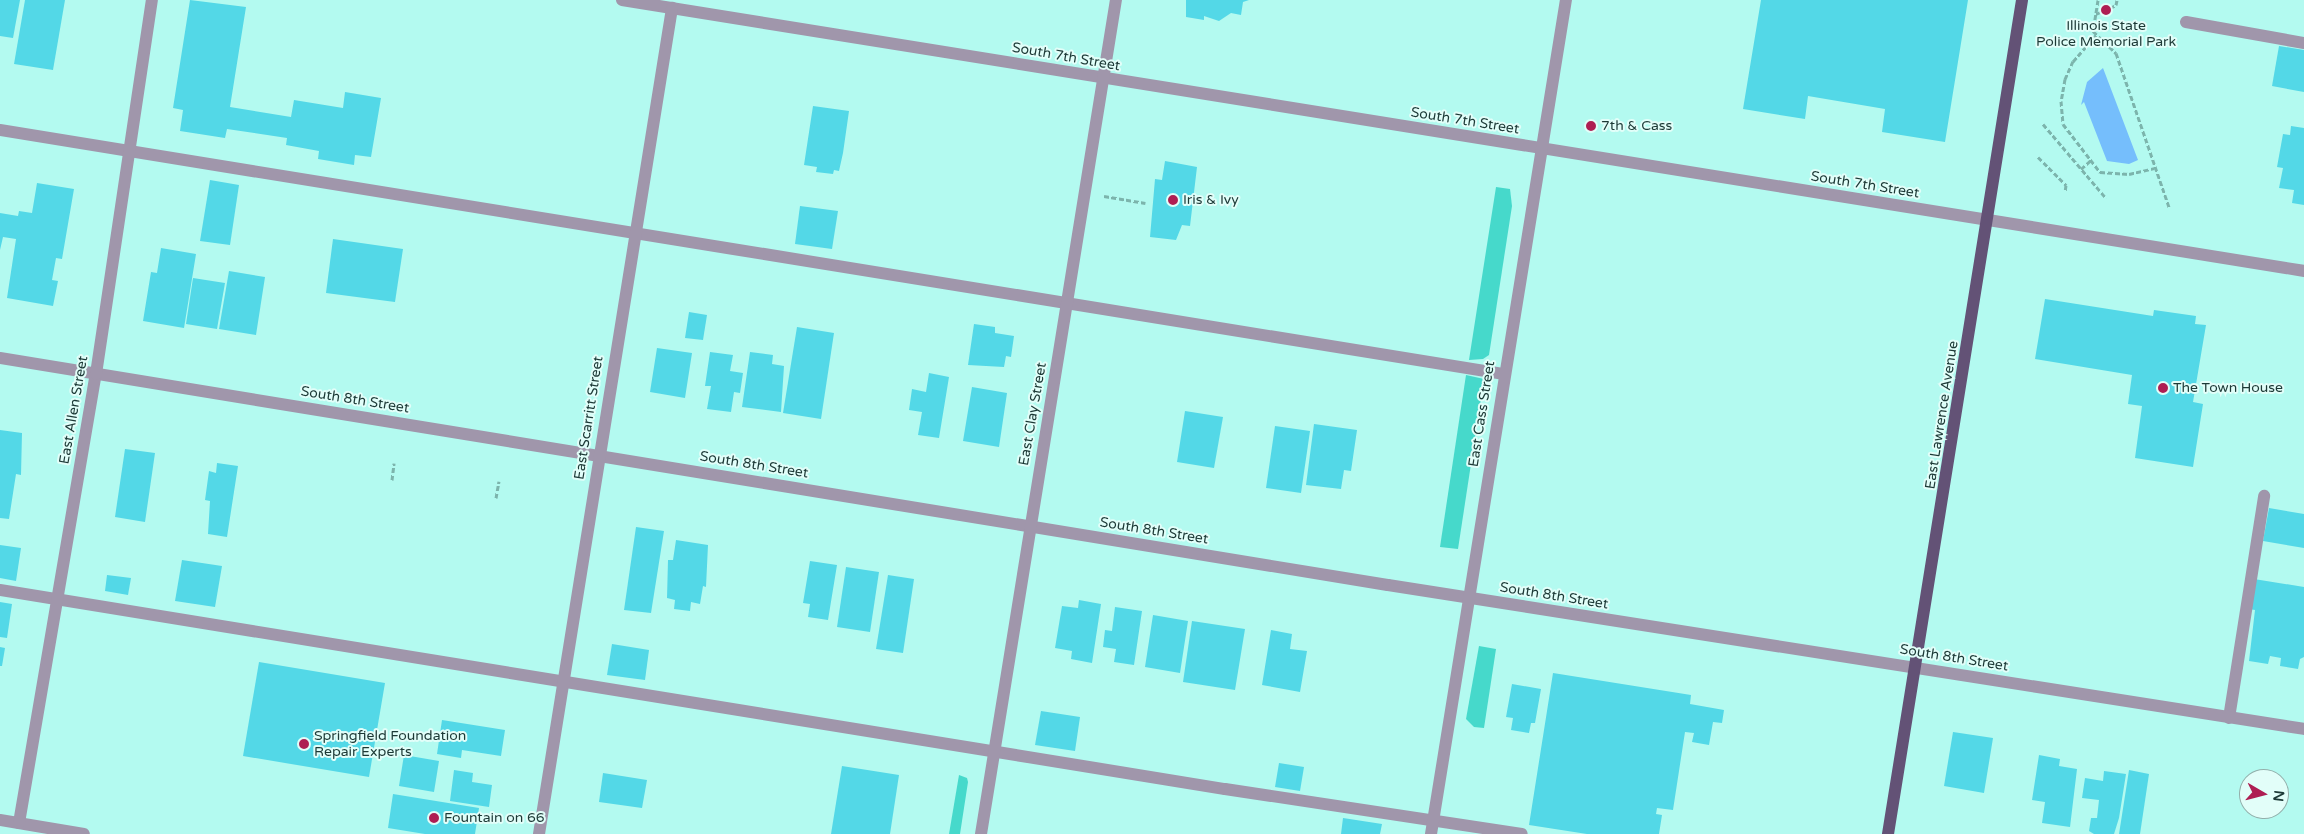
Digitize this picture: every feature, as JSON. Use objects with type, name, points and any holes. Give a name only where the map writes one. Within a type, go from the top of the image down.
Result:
[{"type":"main road","name":"East Lawrence Avenue","points":[[1888,834],[1917,667],[2022,0]]},
{"type":"street","name":"East Allen Street","points":[[19,823],[96,374],[152,0]]},
{"type":"street","name":"South 7th Street","points":[[622,0],[2304,271]]},
{"type":"street","name":"East Clay Street","points":[[981,834],[1116,0]]},
{"type":"street","name":"East Cass Street","points":[[1431,834],[1566,0]]},
{"type":"street","name":"East Scarritt Street","points":[[539,834],[598,455],[672,8]]},
{"type":"street","points":[[2186,22],[2304,43]]},
{"type":"street","points":[[0,130],[1504,374]]},
{"type":"street","name":"South 8th Street","points":[[0,358],[1469,598],[2304,729]]},
{"type":"street","points":[[2229,718],[2264,496]]},
{"type":"street","points":[[0,590],[995,752],[1522,834]]},
{"type":"street","points":[[0,820],[84,834]]},
{"type":"path","points":[[2098,0],[2093,31],[2116,53],[2169,207]]},
{"type":"path","points":[[2095,14],[2116,5],[2116,0]]},
{"type":"path","points":[[2097,34],[2073,61],[2065,79],[2061,101],[2063,124],[2091,160],[2105,174],[2136,174],[2154,168]]},
{"type":"path","points":[[2043,124],[2106,198]]},
{"type":"path","points":[[2038,157],[2042,158],[2066,185],[2065,192]]},
{"type":"path","points":[[2081,169],[2091,160]]},
{"type":"path","points":[[1101,196],[1145,203]]},
{"type":"path","points":[[392,480],[394,464]]},
{"type":"path","points":[[496,498],[499,481]]},
{"type":"shaded area","points":[[2103,68],[2138,160],[2129,164],[2107,161],[2084,102],[2081,105],[2087,82]]},
{"type":"shaded area","points":[[1496,187],[1510,189],[1512,206],[1489,355],[1483,359],[1469,360]]},
{"type":"shaded area","points":[[1466,375],[1484,379],[1458,549],[1440,547]]},
{"type":"shaded area","points":[[1479,646],[1496,649],[1484,728],[1474,727],[1466,719]]},
{"type":"shaded area","points":[[959,775],[967,778],[968,782],[960,834],[949,834]]},
{"type":"building","points":[[0,0],[20,0],[13,38],[0,36]]},
{"type":"building","points":[[25,0],[65,0],[53,70],[14,64]]},
{"type":"building","points":[[190,0],[246,7],[230,107],[291,117],[294,100],[343,108],[345,92],[381,98],[371,157],[355,155],[354,165],[318,159],[319,151],[286,145],[287,138],[227,129],[225,138],[180,131],[183,110],[173,108]]},
{"type":"building","points":[[1186,0],[1249,0],[1243,2],[1241,15],[1231,13],[1219,21],[1204,16],[1204,20],[1186,17]]},
{"type":"building","points":[[1761,0],[1968,0],[1945,142],[1882,132],[1885,109],[1808,96],[1805,119],[1743,109]]},
{"type":"building","points":[[2279,46],[2304,50],[2304,92],[2272,86]]},
{"type":"building","points":[[813,106],[849,111],[839,171],[834,170],[833,174],[816,172],[817,167],[804,165]]},
{"type":"building","points":[[2291,126],[2304,128],[2304,205],[2292,203],[2294,190],[2279,188],[2283,168],[2277,167],[2283,134],[2290,135]]},
{"type":"building","points":[[1165,161],[1197,167],[1190,226],[1182,225],[1176,240],[1150,237],[1155,179],[1162,180]]},
{"type":"building","points":[[210,180],[239,185],[230,245],[200,241]]},
{"type":"building","points":[[37,183],[74,189],[62,259],[56,258],[52,280],[58,281],[53,306],[7,298],[16,239],[3,237],[0,250],[0,213],[18,216],[19,211],[32,213]]},
{"type":"building","points":[[800,206],[838,211],[832,249],[795,244]]},
{"type":"building","points":[[333,239],[403,249],[395,302],[326,293]]},
{"type":"building","points":[[161,248],[196,254],[184,328],[143,321],[151,272],[157,273]]},
{"type":"building","points":[[229,271],[265,277],[256,335],[219,329]]},
{"type":"building","points":[[193,278],[225,283],[217,329],[186,324]]},
{"type":"building","name":"The Town House","points":[[2045,299],[2153,316],[2154,310],[2196,316],[2195,324],[2206,325],[2193,402],[2203,404],[2193,467],[2135,458],[2142,406],[2128,404],[2132,375],[2035,359]]},
{"type":"building","points":[[689,312],[707,315],[703,340],[685,338]]},
{"type":"building","points":[[974,324],[995,327],[995,333],[1014,336],[1011,357],[1006,356],[1004,367],[968,365]]},
{"type":"building","points":[[797,327],[834,333],[821,419],[783,413]]},
{"type":"building","points":[[657,348],[692,353],[685,398],[650,392]]},
{"type":"building","points":[[710,352],[733,355],[730,371],[743,373],[740,393],[734,392],[731,412],[707,409],[711,386],[705,386]]},
{"type":"building","points":[[750,352],[773,355],[772,364],[784,366],[781,412],[742,407]]},
{"type":"building","points":[[929,373],[949,377],[939,438],[918,435],[922,412],[909,410],[912,389],[926,392]]},
{"type":"building","points":[[972,387],[1007,393],[999,447],[963,441]]},
{"type":"building","points":[[1185,411],[1223,417],[1214,468],[1177,462]]},
{"type":"building","points":[[1314,424],[1357,430],[1351,471],[1344,470],[1341,489],[1306,485]]},
{"type":"building","points":[[1275,426],[1310,431],[1301,493],[1266,488]]},
{"type":"building","points":[[0,430],[22,433],[21,475],[16,474],[9,519],[0,518]]},
{"type":"building","points":[[125,449],[155,453],[145,522],[115,517]]},
{"type":"building","points":[[217,463],[238,466],[227,537],[208,534],[210,501],[205,500],[209,471],[216,473]]},
{"type":"building","points":[[2269,508],[2304,514],[2304,548],[2263,541]]},
{"type":"building","points":[[636,527],[664,531],[651,613],[624,610]]},
{"type":"building","points":[[676,540],[708,545],[706,587],[703,586],[700,604],[691,602],[690,611],[674,609],[675,600],[667,598],[668,560],[673,560]]},
{"type":"building","points":[[0,545],[21,548],[16,581],[0,578]]},
{"type":"building","points":[[182,560],[222,566],[215,607],[175,601]]},
{"type":"building","points":[[810,561],[837,565],[828,620],[808,617],[810,604],[803,603]]},
{"type":"building","points":[[846,567],[879,572],[870,632],[837,627]]},
{"type":"building","points":[[107,575],[131,578],[128,595],[105,591]]},
{"type":"building","points":[[888,575],[914,579],[903,653],[876,649]]},
{"type":"building","points":[[2254,579],[2304,587],[2304,657],[2300,659],[2298,669],[2280,666],[2281,658],[2270,656],[2268,664],[2249,661],[2255,610],[2249,609]]},
{"type":"building","points":[[1079,600],[1101,604],[1092,663],[1071,659],[1072,651],[1055,648],[1062,606],[1078,608]]},
{"type":"building","points":[[0,602],[12,604],[7,638],[0,637]]},
{"type":"building","points":[[1115,607],[1142,611],[1134,665],[1114,662],[1116,649],[1103,647],[1105,630],[1112,631]]},
{"type":"building","points":[[1153,615],[1188,621],[1180,673],[1145,667]]},
{"type":"building","points":[[1192,621],[1245,629],[1235,690],[1183,682]]},
{"type":"building","points":[[1271,630],[1292,634],[1290,649],[1307,651],[1300,692],[1262,685]]},
{"type":"building","points":[[612,644],[649,650],[645,680],[607,675]]},
{"type":"building","points":[[0,647],[5,648],[2,666],[0,666]]},
{"type":"building","points":[[259,662],[385,683],[369,777],[243,756]]},
{"type":"building","points":[[1553,673],[1691,695],[1690,704],[1724,710],[1722,723],[1713,722],[1709,745],[1692,742],[1694,733],[1685,732],[1673,810],[1657,808],[1656,814],[1662,815],[1659,834],[1587,834],[1529,825]]},
{"type":"building","points":[[1512,684],[1541,689],[1535,723],[1531,723],[1529,733],[1511,730],[1513,718],[1506,717]]},
{"type":"building","points":[[1041,711],[1080,717],[1075,751],[1035,745]]},
{"type":"building","points":[[442,720],[505,730],[501,756],[462,750],[461,758],[437,754]]},
{"type":"building","points":[[1953,732],[1993,738],[1984,793],[1944,786]]},
{"type":"building","points":[[404,755],[439,761],[434,792],[399,786]]},
{"type":"building","points":[[2039,755],[2060,759],[2059,766],[2077,769],[2070,827],[2042,823],[2045,802],[2032,800]]},
{"type":"building","points":[[1279,763],[1304,767],[1300,791],[1275,787]]},
{"type":"building","points":[[842,766],[899,775],[890,834],[831,834]]},
{"type":"building","points":[[454,770],[473,773],[472,782],[492,785],[489,807],[450,801]]},
{"type":"building","points":[[2129,770],[2149,774],[2140,834],[2119,834]]},
{"type":"building","points":[[2104,771],[2126,774],[2119,818],[2114,834],[2094,834],[2089,831],[2091,818],[2097,818],[2099,800],[2082,798],[2085,778],[2103,781]]},
{"type":"building","points":[[603,773],[647,780],[642,808],[599,802]]},
{"type":"building","points":[[393,794],[479,808],[475,834],[425,834],[388,828]]},
{"type":"building","points":[[1343,818],[1382,824],[1380,834],[1341,834]]},
{"type":"place","name":"Illinois State Police Memorial Park","points":[[2106,10]]},
{"type":"place","name":"7th & Cass","points":[[1591,126]]},
{"type":"place","name":"Iris & Ivy","points":[[1173,200]]},
{"type":"place","name":"The Town House","points":[[2163,388]]},
{"type":"place","name":"Springfield Foundation Repair Experts","points":[[304,744]]},
{"type":"place","name":"Fountain on 66","points":[[434,818]]}]
